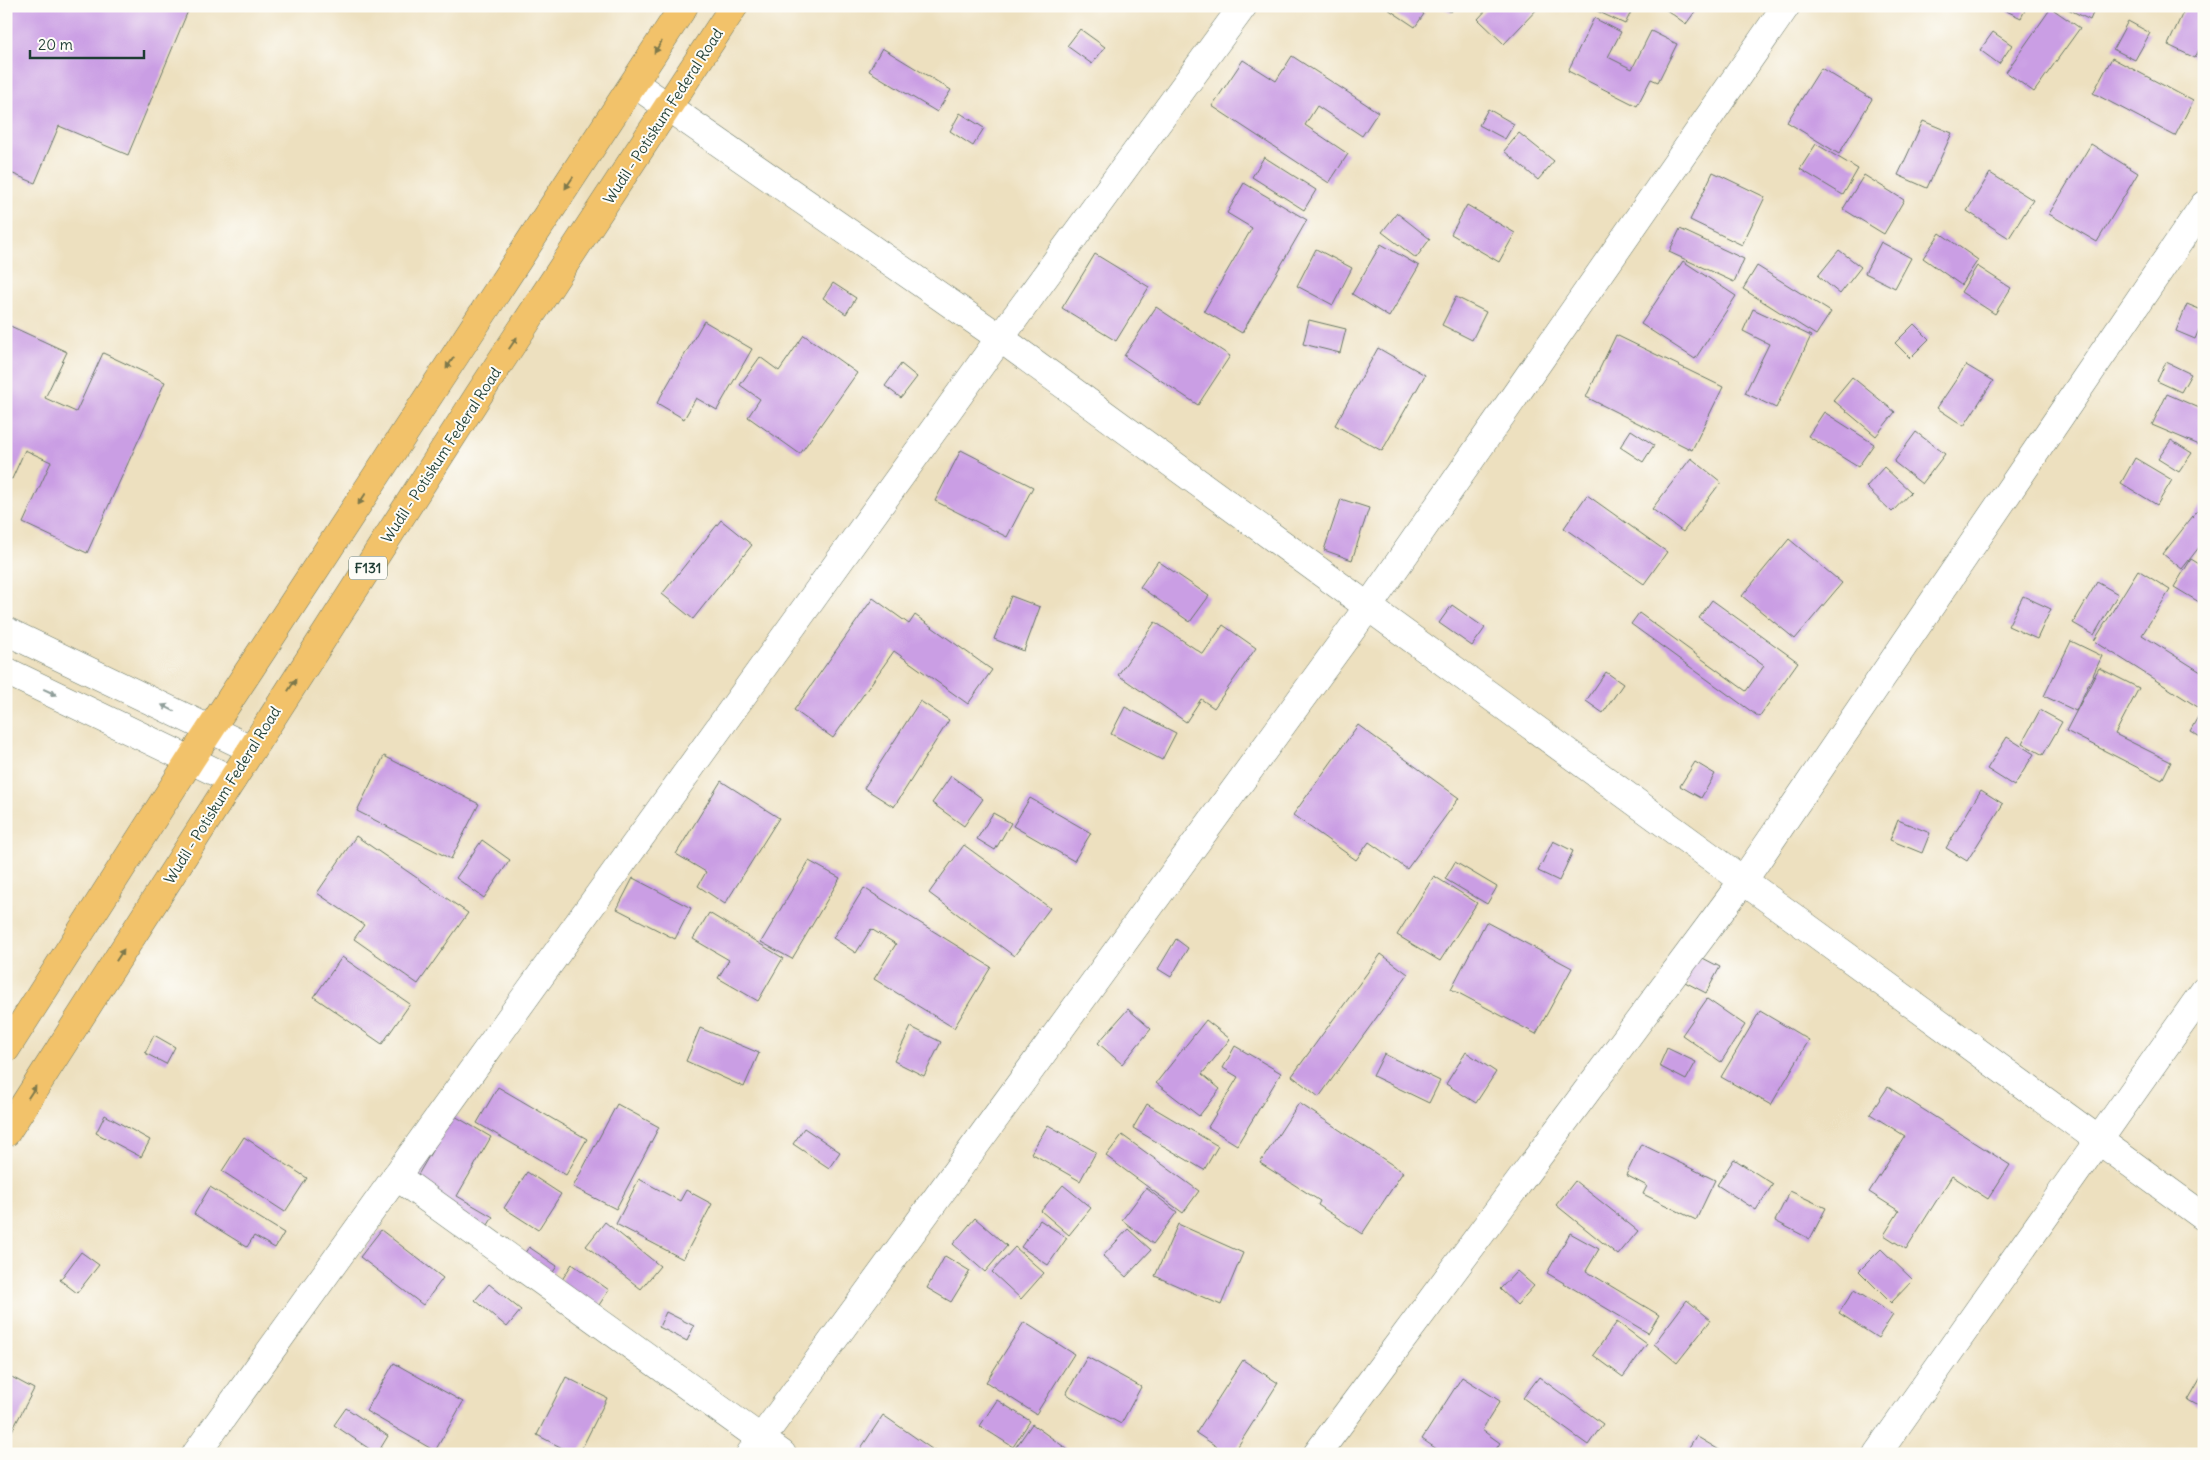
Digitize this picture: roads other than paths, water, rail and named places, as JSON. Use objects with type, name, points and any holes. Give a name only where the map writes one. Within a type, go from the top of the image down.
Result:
[{"type":"main road","name":"F131","points":[[6,1049],[191,759],[635,84],[684,6]]},
{"type":"main road","name":"Wudil - Potiskum Federal Road","points":[[6,1133],[251,748],[734,6]]},
{"type":"street","points":[[196,1454],[1000,338],[1243,6]]},
{"type":"street","points":[[396,1176],[764,1449],[1368,607],[1786,6]]},
{"type":"street","points":[[635,84],[1000,338],[2204,1217]]},
{"type":"street","points":[[1317,1454],[1743,881],[2204,205]]},
{"type":"street","points":[[6,631],[251,748]]},
{"type":"street","points":[[6,671],[232,780]]},
{"type":"street","points":[[1877,1454],[2204,991]]}]
